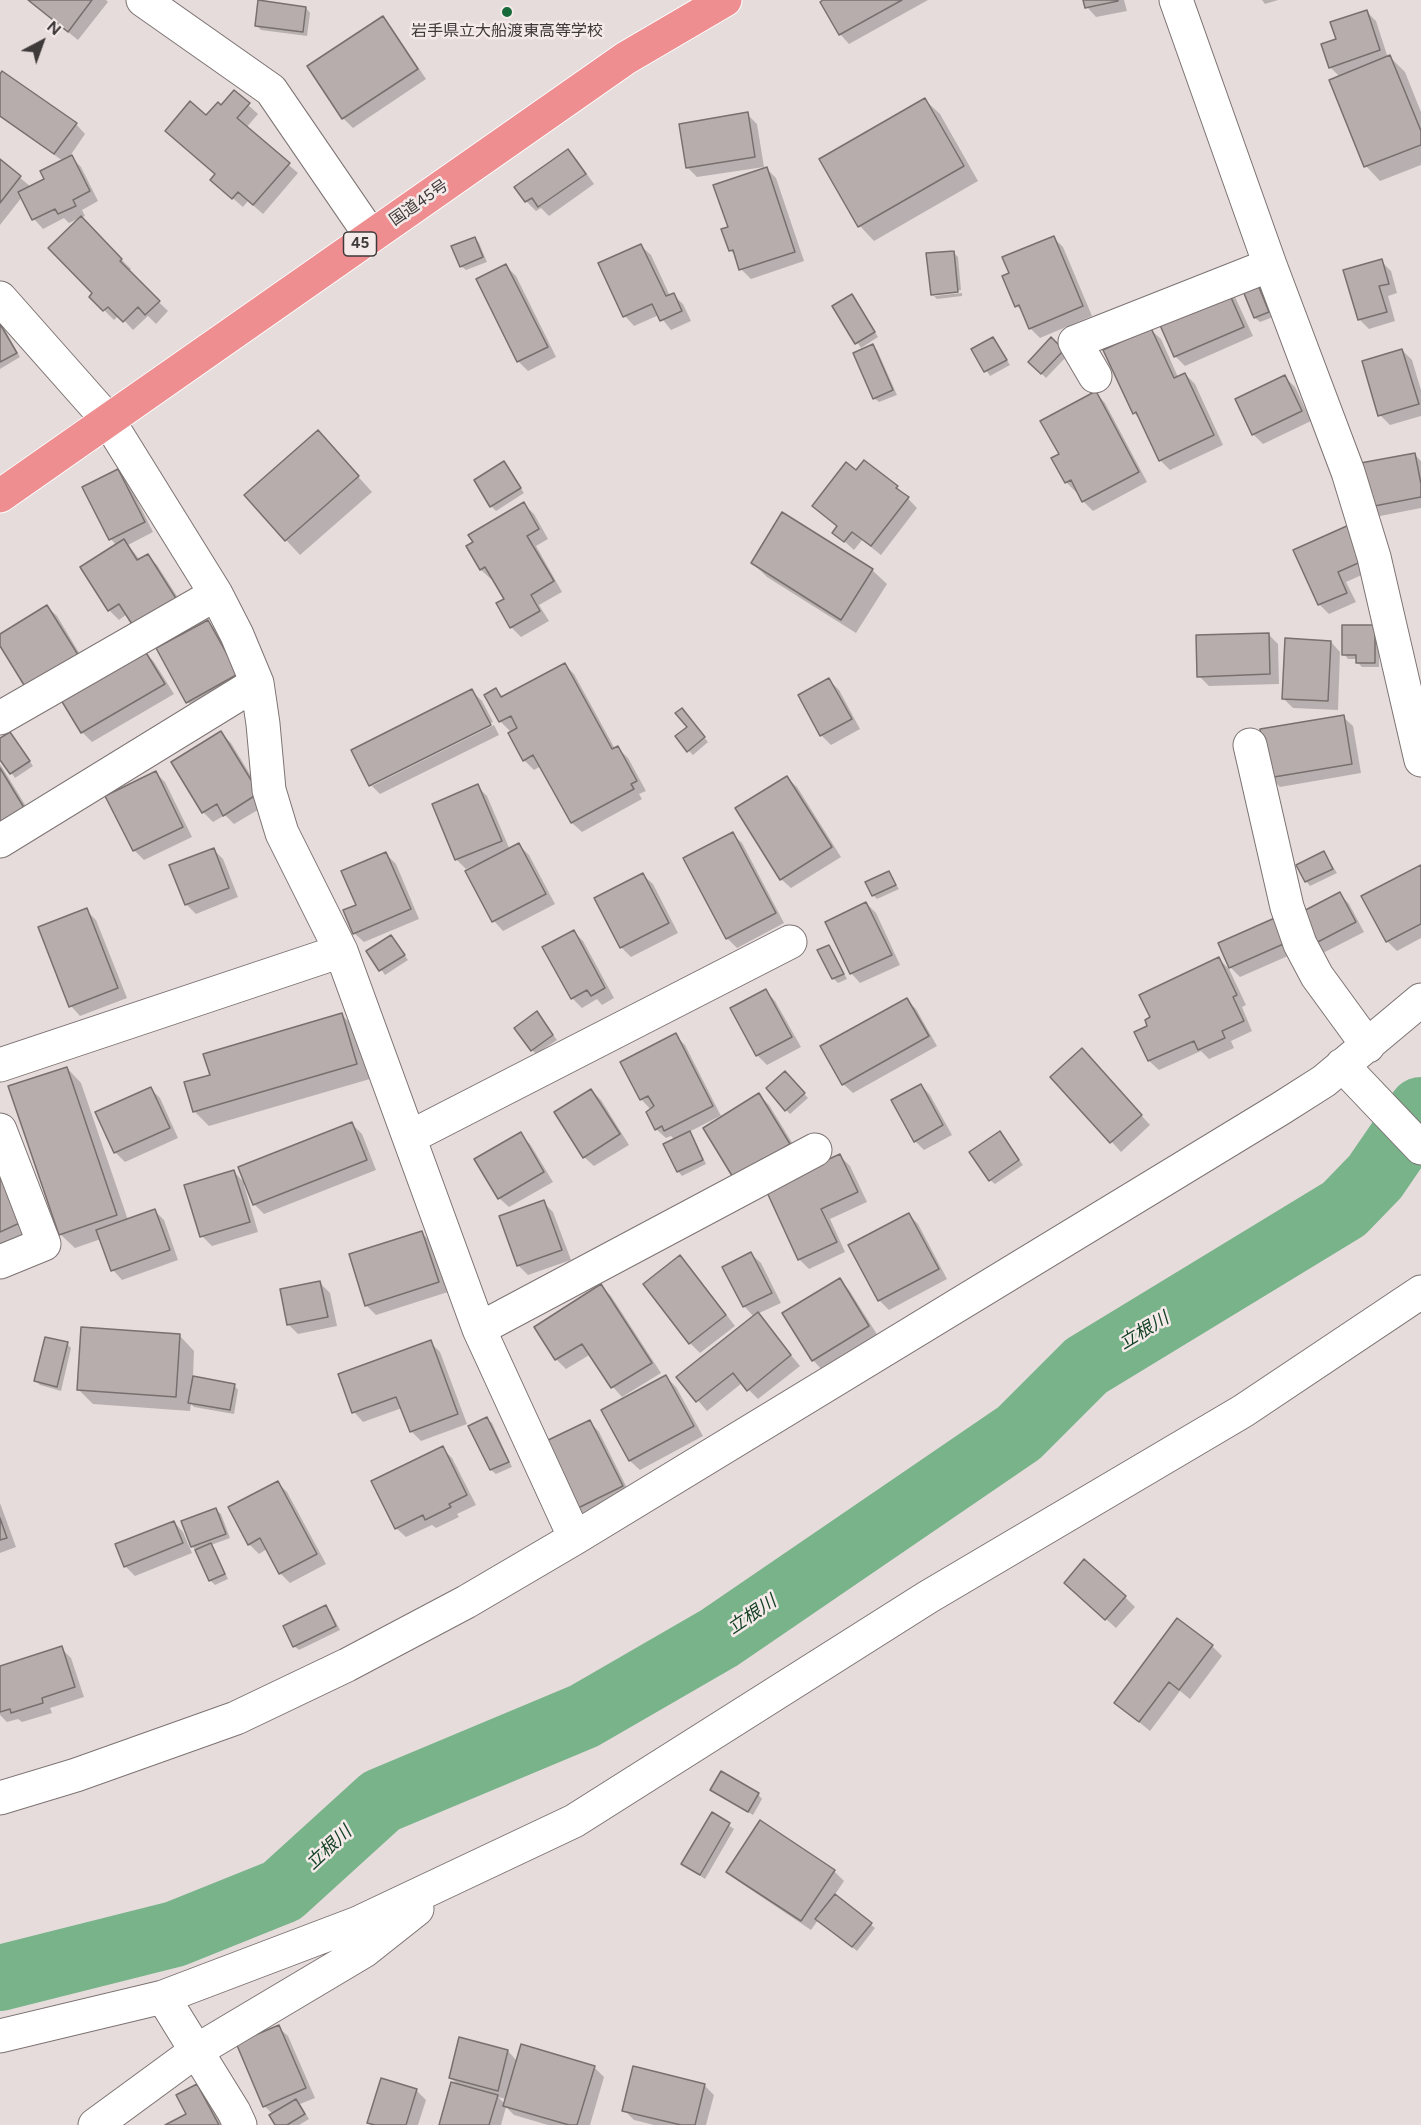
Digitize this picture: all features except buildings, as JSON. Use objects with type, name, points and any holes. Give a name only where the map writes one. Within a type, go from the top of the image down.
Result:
[{"type":"highway","name":"国道45号","points":[[0,496],[626,58],[725,0]]},
{"type":"street","points":[[143,0],[271,90],[371,236]]},
{"type":"street","points":[[1176,0],[1270,265],[1347,472],[1374,557],[1421,759]]},
{"type":"street","points":[[1095,376],[1075,342],[1270,265]]},
{"type":"street","points":[[0,298],[108,420],[216,594],[237,635],[257,683],[269,790],[282,833],[341,951],[479,1329],[575,1538]]},
{"type":"street","points":[[0,718],[216,594]]},
{"type":"street","points":[[0,841],[257,683]]},
{"type":"street","points":[[1250,745],[1287,907],[1300,944],[1317,976],[1355,1064],[1421,1148]]},
{"type":"street","points":[[410,1137],[790,942]]},
{"type":"street","points":[[0,1065],[341,951]]},
{"type":"street","points":[[0,1798],[76,1775],[236,1718],[347,1665],[465,1602],[575,1538],[1355,1064],[1421,1000]]},
{"type":"street","points":[[0,1130],[44,1244],[0,1262]]},
{"type":"street","points":[[479,1329],[815,1150]]},
{"type":"street","points":[[0,2036],[163,1997],[358,1923],[574,1821],[928,1597],[1243,1411],[1421,1292]]},
{"type":"street","points":[[95,2125],[196,2050],[364,1951],[456,1878]]},
{"type":"street","points":[[163,1997],[240,2125]]},
{"type":"waterway","name":"立根川","points":[[0,1978],[175,1934],[282,1891],[381,1801],[584,1716],[719,1638],[1019,1433],[1086,1366],[1344,1209],[1375,1177],[1421,1110]]},
{"type":"place","name":"岩手県立大船渡東高等学校","points":[[507,12]]}]
